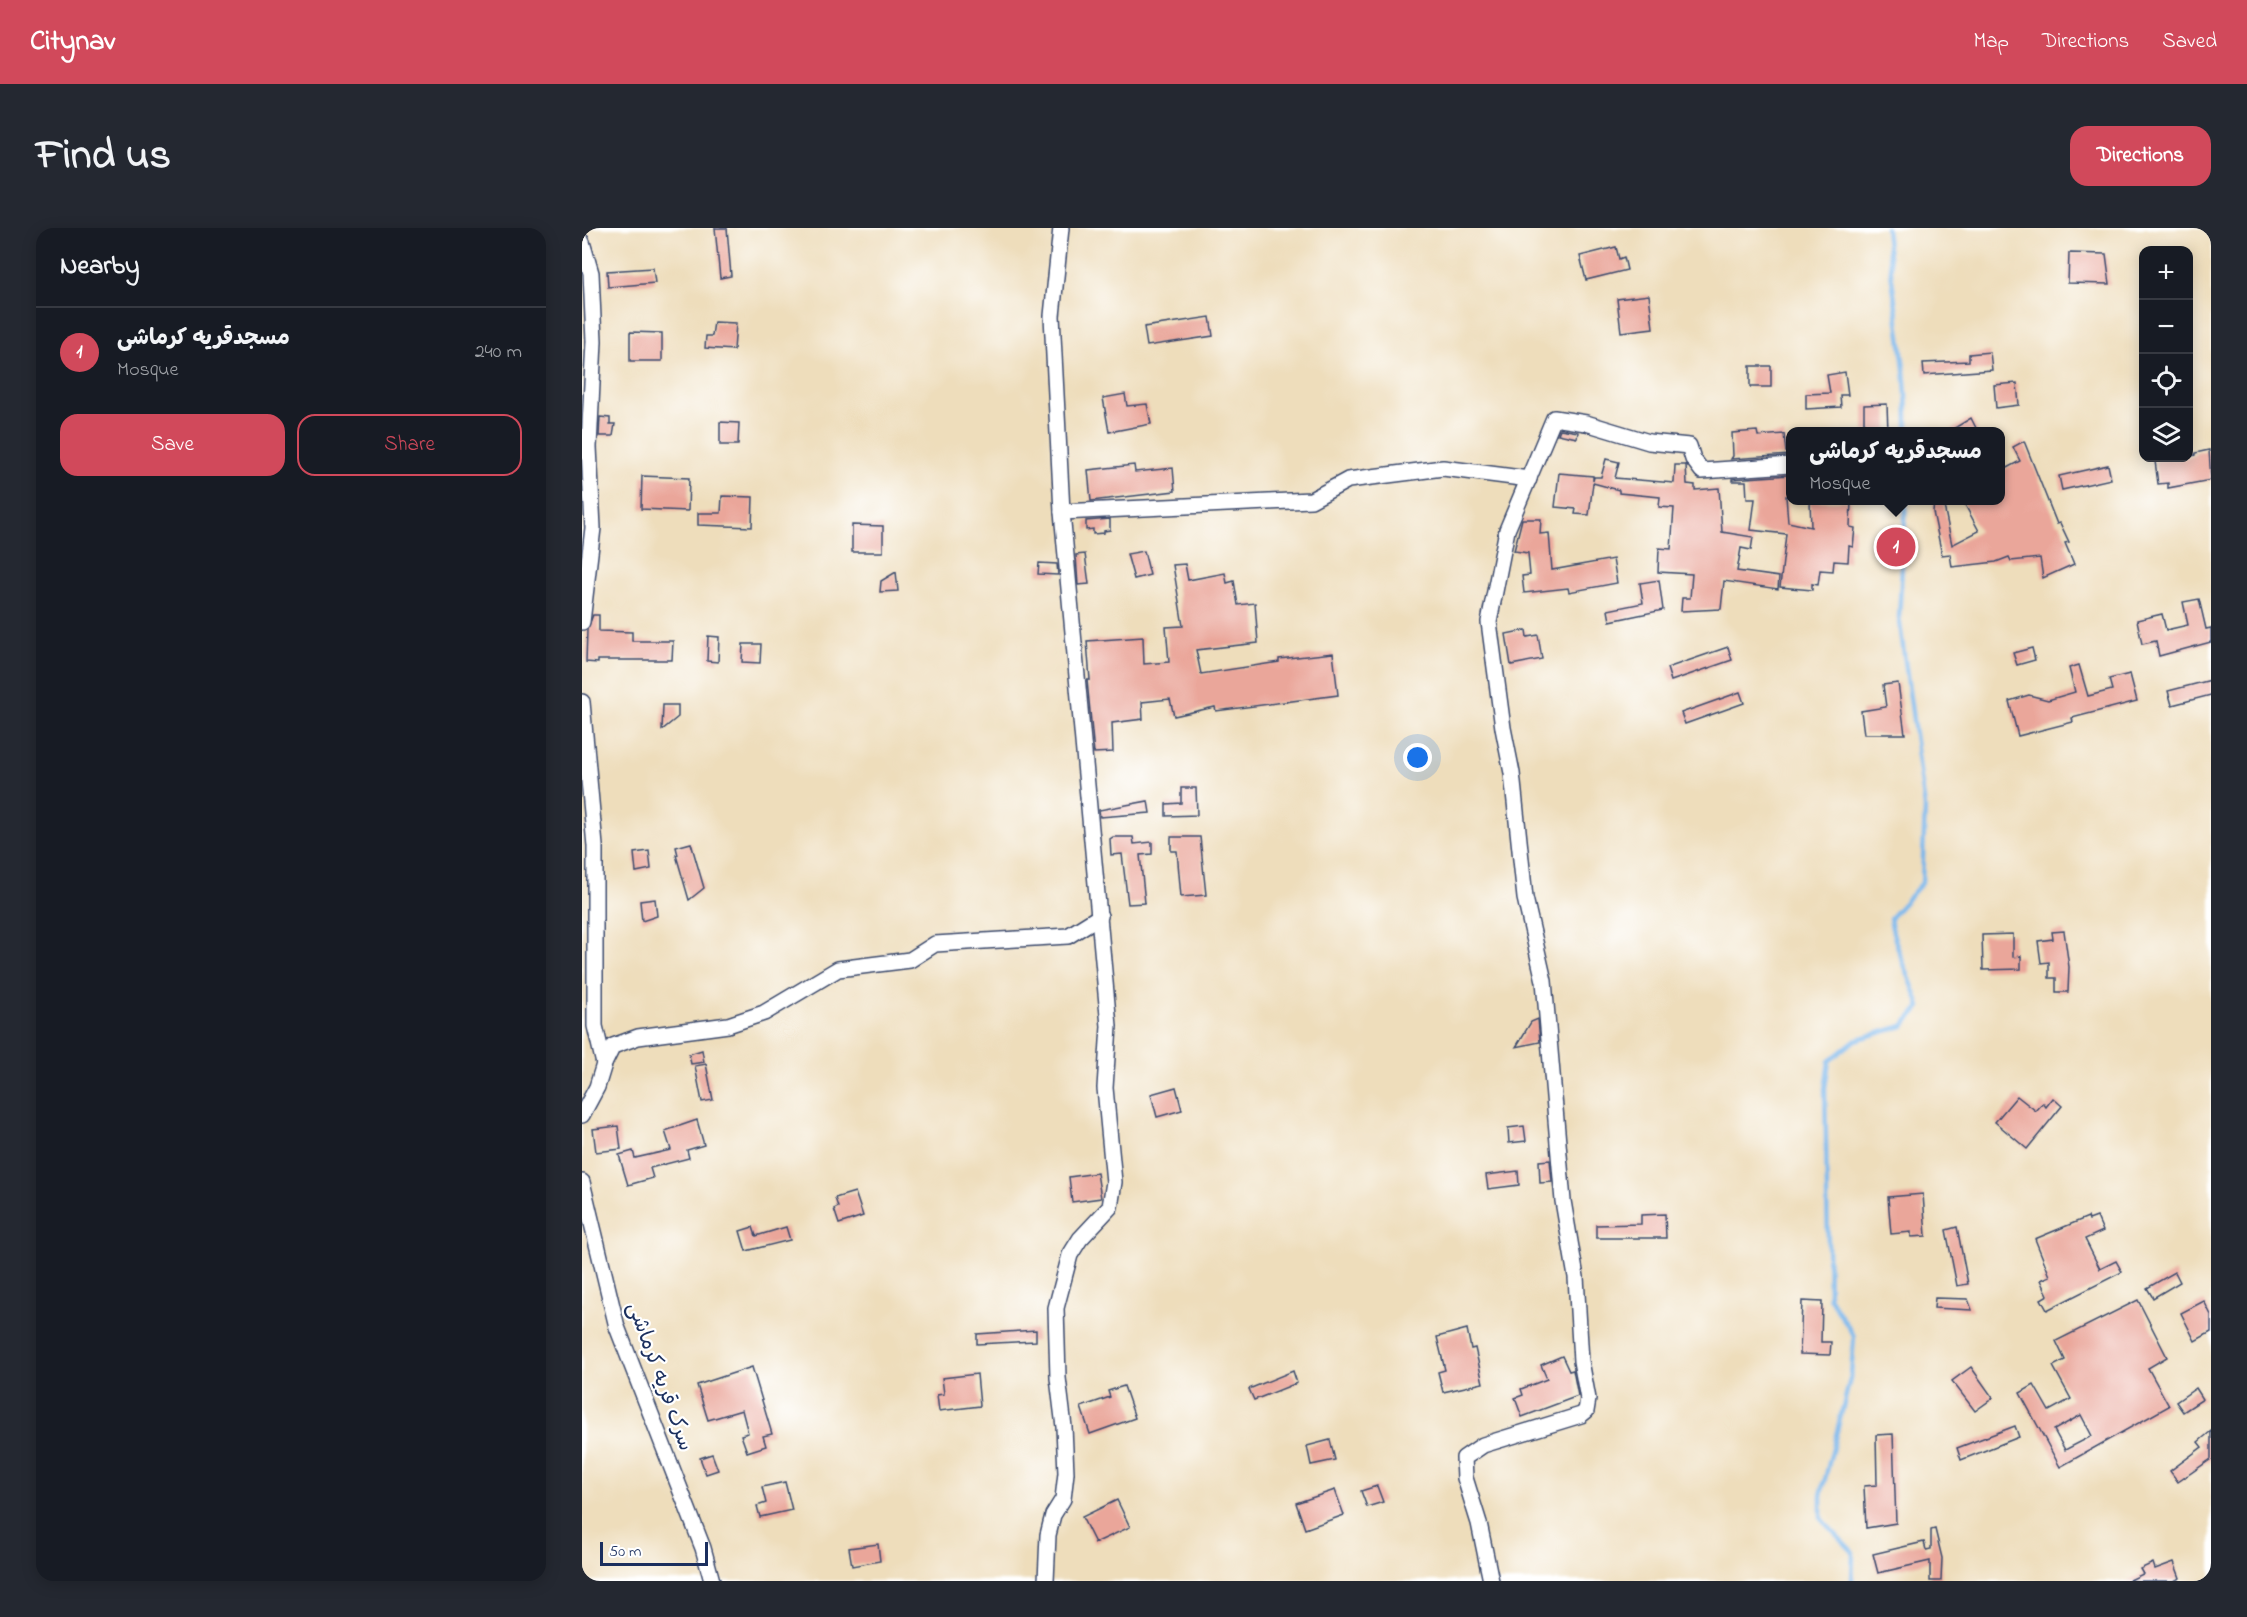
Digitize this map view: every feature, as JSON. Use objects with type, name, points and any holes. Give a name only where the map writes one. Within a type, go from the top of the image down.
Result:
[{"type":"street","points":[[1046,1581],[1048,1535],[1053,1515],[1063,1499],[1066,1473],[1064,1426],[1058,1378],[1056,1308],[1070,1255],[1080,1239],[1110,1207],[1114,1182],[1105,1088],[1109,1026],[1062,512],[1052,316],[1061,228]]},
{"type":"street","points":[[582,243],[591,273],[594,341],[589,447],[593,528],[582,622]]},
{"type":"street","points":[[1491,1581],[1479,1523],[1465,1478],[1464,1458],[1483,1445],[1581,1415],[1586,1411],[1588,1399],[1581,1361],[1576,1277],[1563,1202],[1544,981],[1525,898],[1512,773],[1503,728],[1489,622],[1507,530],[1554,418],[1586,423],[1649,441],[1689,446],[1693,459],[1702,471],[1786,465]]},
{"type":"street","points":[[1062,512],[1311,500],[1348,480],[1443,468],[1529,479]]},
{"type":"street","points":[[582,702],[595,846],[595,1026],[604,1064]]},
{"type":"street","points":[[582,1115],[597,1087],[604,1064],[613,1046],[638,1037],[728,1025],[764,1013],[838,969],[910,960],[935,944],[1068,936],[1100,916]]},
{"type":"street","name":"سرک قریه کرماشی","points":[[582,1182],[617,1327],[703,1548],[712,1581]]},
{"type":"building","points":[[715,228],[727,228],[731,276],[720,278]]},
{"type":"building","points":[[1616,247],[1619,259],[1624,257],[1627,270],[1586,280],[1580,256]]},
{"type":"building","points":[[2069,253],[2106,254],[2110,284],[2068,283]]},
{"type":"building","points":[[653,268],[655,283],[608,287],[607,271]]},
{"type":"building","points":[[1649,295],[1653,328],[1621,332],[1617,299]]},
{"type":"building","points":[[1210,317],[1213,336],[1147,346],[1144,327]]},
{"type":"building","points":[[714,322],[736,323],[734,350],[705,348],[706,336],[712,336]]},
{"type":"building","points":[[630,332],[662,333],[662,361],[630,361]]},
{"type":"building","points":[[1990,352],[1992,370],[1924,375],[1923,363],[1969,361],[1969,354]]},
{"type":"building","points":[[1750,366],[1771,366],[1771,387],[1750,387]]},
{"type":"building","points":[[1845,372],[1848,395],[1840,395],[1841,407],[1806,409],[1806,394],[1830,393],[1827,375]]},
{"type":"building","points":[[2017,383],[2019,405],[1996,408],[1994,385]]},
{"type":"building","points":[[1125,394],[1127,406],[1147,404],[1151,424],[1109,432],[1103,398]]},
{"type":"building","points":[[1887,404],[1888,427],[1864,427],[1864,405]]},
{"type":"building","points":[[600,417],[610,418],[610,424],[615,424],[613,436],[599,436]]},
{"type":"building","points":[[1971,418],[1976,427],[1956,427]]},
{"type":"building","points":[[720,422],[739,423],[738,445],[720,445]]},
{"type":"building","points":[[1560,429],[1578,432],[1577,438],[1558,434]]},
{"type":"building","points":[[1757,431],[1758,436],[1784,434],[1786,455],[1731,459],[1733,456],[1732,433]]},
{"type":"building","points":[[2024,441],[2057,524],[2060,523],[2069,542],[2065,543],[2074,564],[2043,578],[2040,558],[2011,561],[2009,557],[1996,562],[1952,567],[1950,554],[1942,555],[1934,505],[1944,505],[1952,545],[1979,531],[1965,505],[2005,505],[2005,469],[2020,461],[2013,447]]},
{"type":"building","points":[[2209,450],[2211,480],[2168,488],[2168,483],[2158,484],[2155,462],[2193,462],[2195,453]]},
{"type":"building","points":[[1606,459],[1619,462],[1615,478],[1674,483],[1675,465],[1686,465],[1687,484],[1695,485],[1695,490],[1719,488],[1722,532],[1753,537],[1751,550],[1741,548],[1737,571],[1779,577],[1778,589],[1724,581],[1721,609],[1681,611],[1682,598],[1690,598],[1692,574],[1658,572],[1659,548],[1671,549],[1674,508],[1659,507],[1660,497],[1619,493],[1619,490],[1593,483],[1589,515],[1575,514],[1576,509],[1555,507],[1559,473],[1593,476],[1593,481],[1594,477],[1601,477]]},
{"type":"building","points":[[1134,465],[1135,472],[1173,468],[1175,491],[1091,501],[1088,470]]},
{"type":"building","points":[[2108,465],[2111,479],[2062,490],[2059,476]]},
{"type":"building","points":[[1786,475],[1788,522],[1811,527],[1810,505],[1851,505],[1850,527],[1855,528],[1853,547],[1849,546],[1848,562],[1834,561],[1833,571],[1820,570],[1818,585],[1812,584],[1812,590],[1780,587],[1786,534],[1751,530],[1755,499],[1747,499],[1746,481],[1732,481],[1732,479]]},
{"type":"building","points":[[642,476],[689,478],[688,511],[641,509]]},
{"type":"building","points":[[722,496],[753,497],[752,527],[698,525],[698,513],[721,513]]},
{"type":"building","points":[[1110,519],[1110,530],[1104,533],[1093,534],[1093,529],[1086,530],[1086,521]]},
{"type":"building","points":[[1522,519],[1541,519],[1540,534],[1549,533],[1552,570],[1613,559],[1617,583],[1569,592],[1568,588],[1524,593],[1522,576],[1530,575],[1528,553],[1514,551]]},
{"type":"building","points":[[852,525],[883,526],[883,552],[852,552]]},
{"type":"building","points":[[1144,551],[1150,575],[1134,579],[1127,554]]},
{"type":"building","points":[[1085,554],[1089,584],[1078,585],[1076,555]]},
{"type":"building","points":[[1039,563],[1057,564],[1058,575],[1038,574]]},
{"type":"building","points":[[1185,564],[1188,580],[1225,573],[1227,583],[1234,581],[1238,605],[1255,603],[1258,643],[1196,650],[1201,674],[1279,662],[1279,659],[1333,653],[1338,695],[1216,711],[1215,707],[1174,716],[1170,699],[1142,702],[1143,719],[1112,723],[1113,752],[1094,753],[1087,680],[1090,680],[1087,641],[1143,637],[1144,664],[1169,662],[1166,627],[1183,626],[1173,565]]},
{"type":"building","points":[[896,572],[898,591],[880,592],[881,581]]},
{"type":"building","points":[[1659,580],[1663,610],[1610,621],[1608,610],[1643,603],[1640,583]]},
{"type":"building","points":[[2199,599],[2206,629],[2211,628],[2211,642],[2159,656],[2156,641],[2142,644],[2137,620],[2162,614],[2166,630],[2188,625],[2183,602]]},
{"type":"building","points":[[593,615],[599,615],[599,631],[632,632],[632,641],[673,641],[672,660],[586,662],[587,630]]},
{"type":"building","points":[[1526,630],[1527,637],[1538,635],[1542,659],[1511,665],[1506,634]]},
{"type":"building","points":[[708,636],[719,637],[718,662],[707,661]]},
{"type":"building","points":[[743,644],[761,644],[760,663],[742,662]]},
{"type":"building","points":[[1728,647],[1732,660],[1671,681],[1667,668]]},
{"type":"building","points":[[2032,648],[2035,660],[2017,665],[2013,653]]},
{"type":"building","points":[[2079,665],[2088,696],[2112,690],[2109,679],[2130,674],[2137,701],[2072,718],[2073,722],[2018,736],[2009,701],[2029,695],[2048,700],[2075,692],[2069,668]]},
{"type":"building","points":[[2211,680],[2211,695],[2172,705],[2168,691]]},
{"type":"building","points":[[1898,683],[1905,734],[1864,734],[1861,711],[1886,707],[1883,685]]},
{"type":"building","points":[[1740,692],[1744,703],[1685,724],[1681,713]]},
{"type":"building","points":[[663,705],[678,705],[678,717],[662,730]]},
{"type":"building","points":[[1181,788],[1196,788],[1197,815],[1166,816],[1166,804],[1181,803]]},
{"type":"building","points":[[1148,801],[1150,813],[1100,817],[1099,810]]},
{"type":"building","points":[[1133,837],[1134,844],[1152,842],[1152,854],[1140,855],[1145,903],[1128,904],[1122,854],[1111,855],[1110,839]]},
{"type":"building","points":[[1171,837],[1200,837],[1206,895],[1181,897],[1177,851],[1171,851]]},
{"type":"building","points":[[691,843],[704,888],[689,900],[676,855],[678,855],[676,847]]},
{"type":"building","points":[[649,851],[651,869],[636,872],[634,853]]},
{"type":"building","points":[[655,899],[657,916],[642,921],[640,901]]},
{"type":"building","points":[[2064,931],[2069,967],[2068,992],[2056,992],[2056,978],[2049,978],[2049,962],[2041,963],[2038,941],[2053,939],[2052,932]]},
{"type":"building","points":[[2013,934],[2013,957],[2021,956],[2021,969],[1983,970],[1982,935]]},
{"type":"building","points":[[1538,1019],[1540,1042],[1516,1047],[1531,1022]]},
{"type":"building","points":[[702,1050],[704,1062],[691,1064],[689,1054]]},
{"type":"building","points":[[706,1064],[713,1100],[702,1102],[695,1066]]},
{"type":"building","points":[[1176,1087],[1182,1110],[1157,1117],[1151,1094]]},
{"type":"building","points":[[2017,1096],[2036,1111],[2043,1103],[2046,1107],[2053,1098],[2062,1106],[2027,1149],[1995,1122]]},
{"type":"building","points":[[697,1120],[704,1145],[687,1150],[689,1158],[650,1168],[653,1178],[628,1185],[619,1155],[633,1151],[635,1158],[671,1150],[665,1131]]},
{"type":"building","points":[[618,1126],[621,1149],[596,1152],[593,1129]]},
{"type":"building","points":[[1524,1126],[1526,1141],[1509,1143],[1508,1128]]},
{"type":"building","points":[[1550,1160],[1552,1182],[1540,1183],[1539,1161]]},
{"type":"building","points":[[1518,1171],[1519,1185],[1488,1189],[1486,1175]]},
{"type":"building","points":[[1097,1173],[1101,1198],[1072,1202],[1069,1177]]},
{"type":"building","points":[[855,1192],[863,1216],[839,1224],[834,1209],[838,1207],[835,1198]]},
{"type":"building","points":[[1923,1194],[1926,1236],[1911,1237],[1911,1232],[1891,1234],[1888,1197]]},
{"type":"building","points":[[1665,1214],[1666,1238],[1596,1238],[1596,1225],[1641,1224],[1641,1215]]},
{"type":"building","points":[[2088,1217],[2089,1220],[2097,1217],[2103,1231],[2085,1239],[2100,1269],[2116,1261],[2122,1272],[2047,1310],[2041,1299],[2048,1295],[2041,1280],[2050,1276],[2035,1239]]},
{"type":"building","points":[[753,1227],[756,1236],[786,1227],[790,1240],[746,1251],[740,1231]]},
{"type":"building","points":[[1957,1227],[1968,1284],[1957,1286],[1946,1230]]},
{"type":"building","points":[[2175,1272],[2180,1282],[2153,1298],[2147,1288]]},
{"type":"building","points":[[1935,1298],[1968,1299],[1972,1310],[1934,1308]]},
{"type":"building","points":[[2138,1300],[2167,1357],[2148,1368],[2169,1406],[2060,1467],[2020,1393],[2034,1385],[2049,1411],[2071,1399],[2053,1366],[2065,1360],[2056,1341]],"holes":[[[2081,1415],[2092,1436],[2065,1450],[2054,1430]]]},
{"type":"building","points":[[1802,1301],[1822,1302],[1821,1342],[1831,1342],[1830,1355],[1800,1354]]},
{"type":"building","points":[[2204,1301],[2211,1315],[2211,1332],[2195,1341],[2181,1313]]},
{"type":"building","points":[[1467,1329],[1471,1349],[1475,1348],[1483,1383],[1443,1392],[1438,1372],[1445,1370],[1437,1337]]},
{"type":"building","points":[[1036,1330],[1036,1341],[977,1344],[977,1334]]},
{"type":"building","points":[[1562,1356],[1569,1371],[1573,1370],[1578,1396],[1522,1417],[1515,1398],[1523,1395],[1521,1389],[1547,1379],[1541,1365]]},
{"type":"building","points":[[752,1367],[772,1434],[763,1436],[766,1446],[747,1452],[741,1435],[748,1433],[742,1410],[708,1420],[697,1385]]},
{"type":"building","points":[[1971,1367],[1993,1398],[1975,1411],[1952,1381]]},
{"type":"building","points":[[1293,1371],[1297,1383],[1254,1400],[1249,1389]]},
{"type":"building","points":[[977,1374],[980,1406],[939,1411],[937,1395],[944,1394],[942,1378]]},
{"type":"building","points":[[1124,1386],[1135,1418],[1090,1434],[1081,1407],[1110,1397],[1108,1391]]},
{"type":"building","points":[[2196,1388],[2203,1399],[2183,1412],[2176,1402]]},
{"type":"building","points":[[2015,1426],[2019,1437],[1961,1460],[1957,1448]]},
{"type":"building","points":[[2211,1431],[2211,1459],[2178,1482],[2170,1471],[2202,1447],[2198,1442]]},
{"type":"building","points":[[1893,1434],[1896,1523],[1866,1528],[1864,1486],[1877,1485],[1876,1435]]},
{"type":"building","points":[[1330,1440],[1335,1460],[1311,1465],[1307,1446]]},
{"type":"building","points":[[712,1454],[718,1470],[706,1474],[700,1458]]},
{"type":"building","points":[[785,1482],[792,1510],[760,1517],[757,1506],[766,1503],[762,1487]]},
{"type":"building","points":[[1377,1486],[1383,1502],[1367,1507],[1361,1491]]},
{"type":"building","points":[[1335,1490],[1344,1515],[1305,1529],[1296,1503]]},
{"type":"building","points":[[1117,1500],[1130,1527],[1095,1543],[1082,1517]]},
{"type":"building","points":[[1935,1529],[1942,1558],[1941,1581],[1930,1581],[1930,1561],[1878,1573],[1873,1554],[1924,1542],[1926,1550],[1931,1549],[1931,1530]]},
{"type":"building","points":[[878,1544],[880,1561],[852,1566],[849,1548]]},
{"type":"building","points":[[2174,1562],[2180,1578],[2174,1581],[2128,1581],[2143,1574],[2140,1569],[2153,1563],[2155,1569]]},
{"type":"waterway","points":[[1886,228],[1905,381],[1907,427]]},
{"type":"waterway","points":[[1852,1581],[1853,1552],[1821,1519],[1821,1495],[1851,1375],[1854,1336],[1829,1297],[1825,1088],[1829,1061],[1855,1040],[1903,1026],[1920,1007],[1890,918],[1922,883],[1925,807],[1899,617],[1906,505]]},
{"type":"place","name":"مسجدقریه کرماشی","points":[[1896,547]]}]
